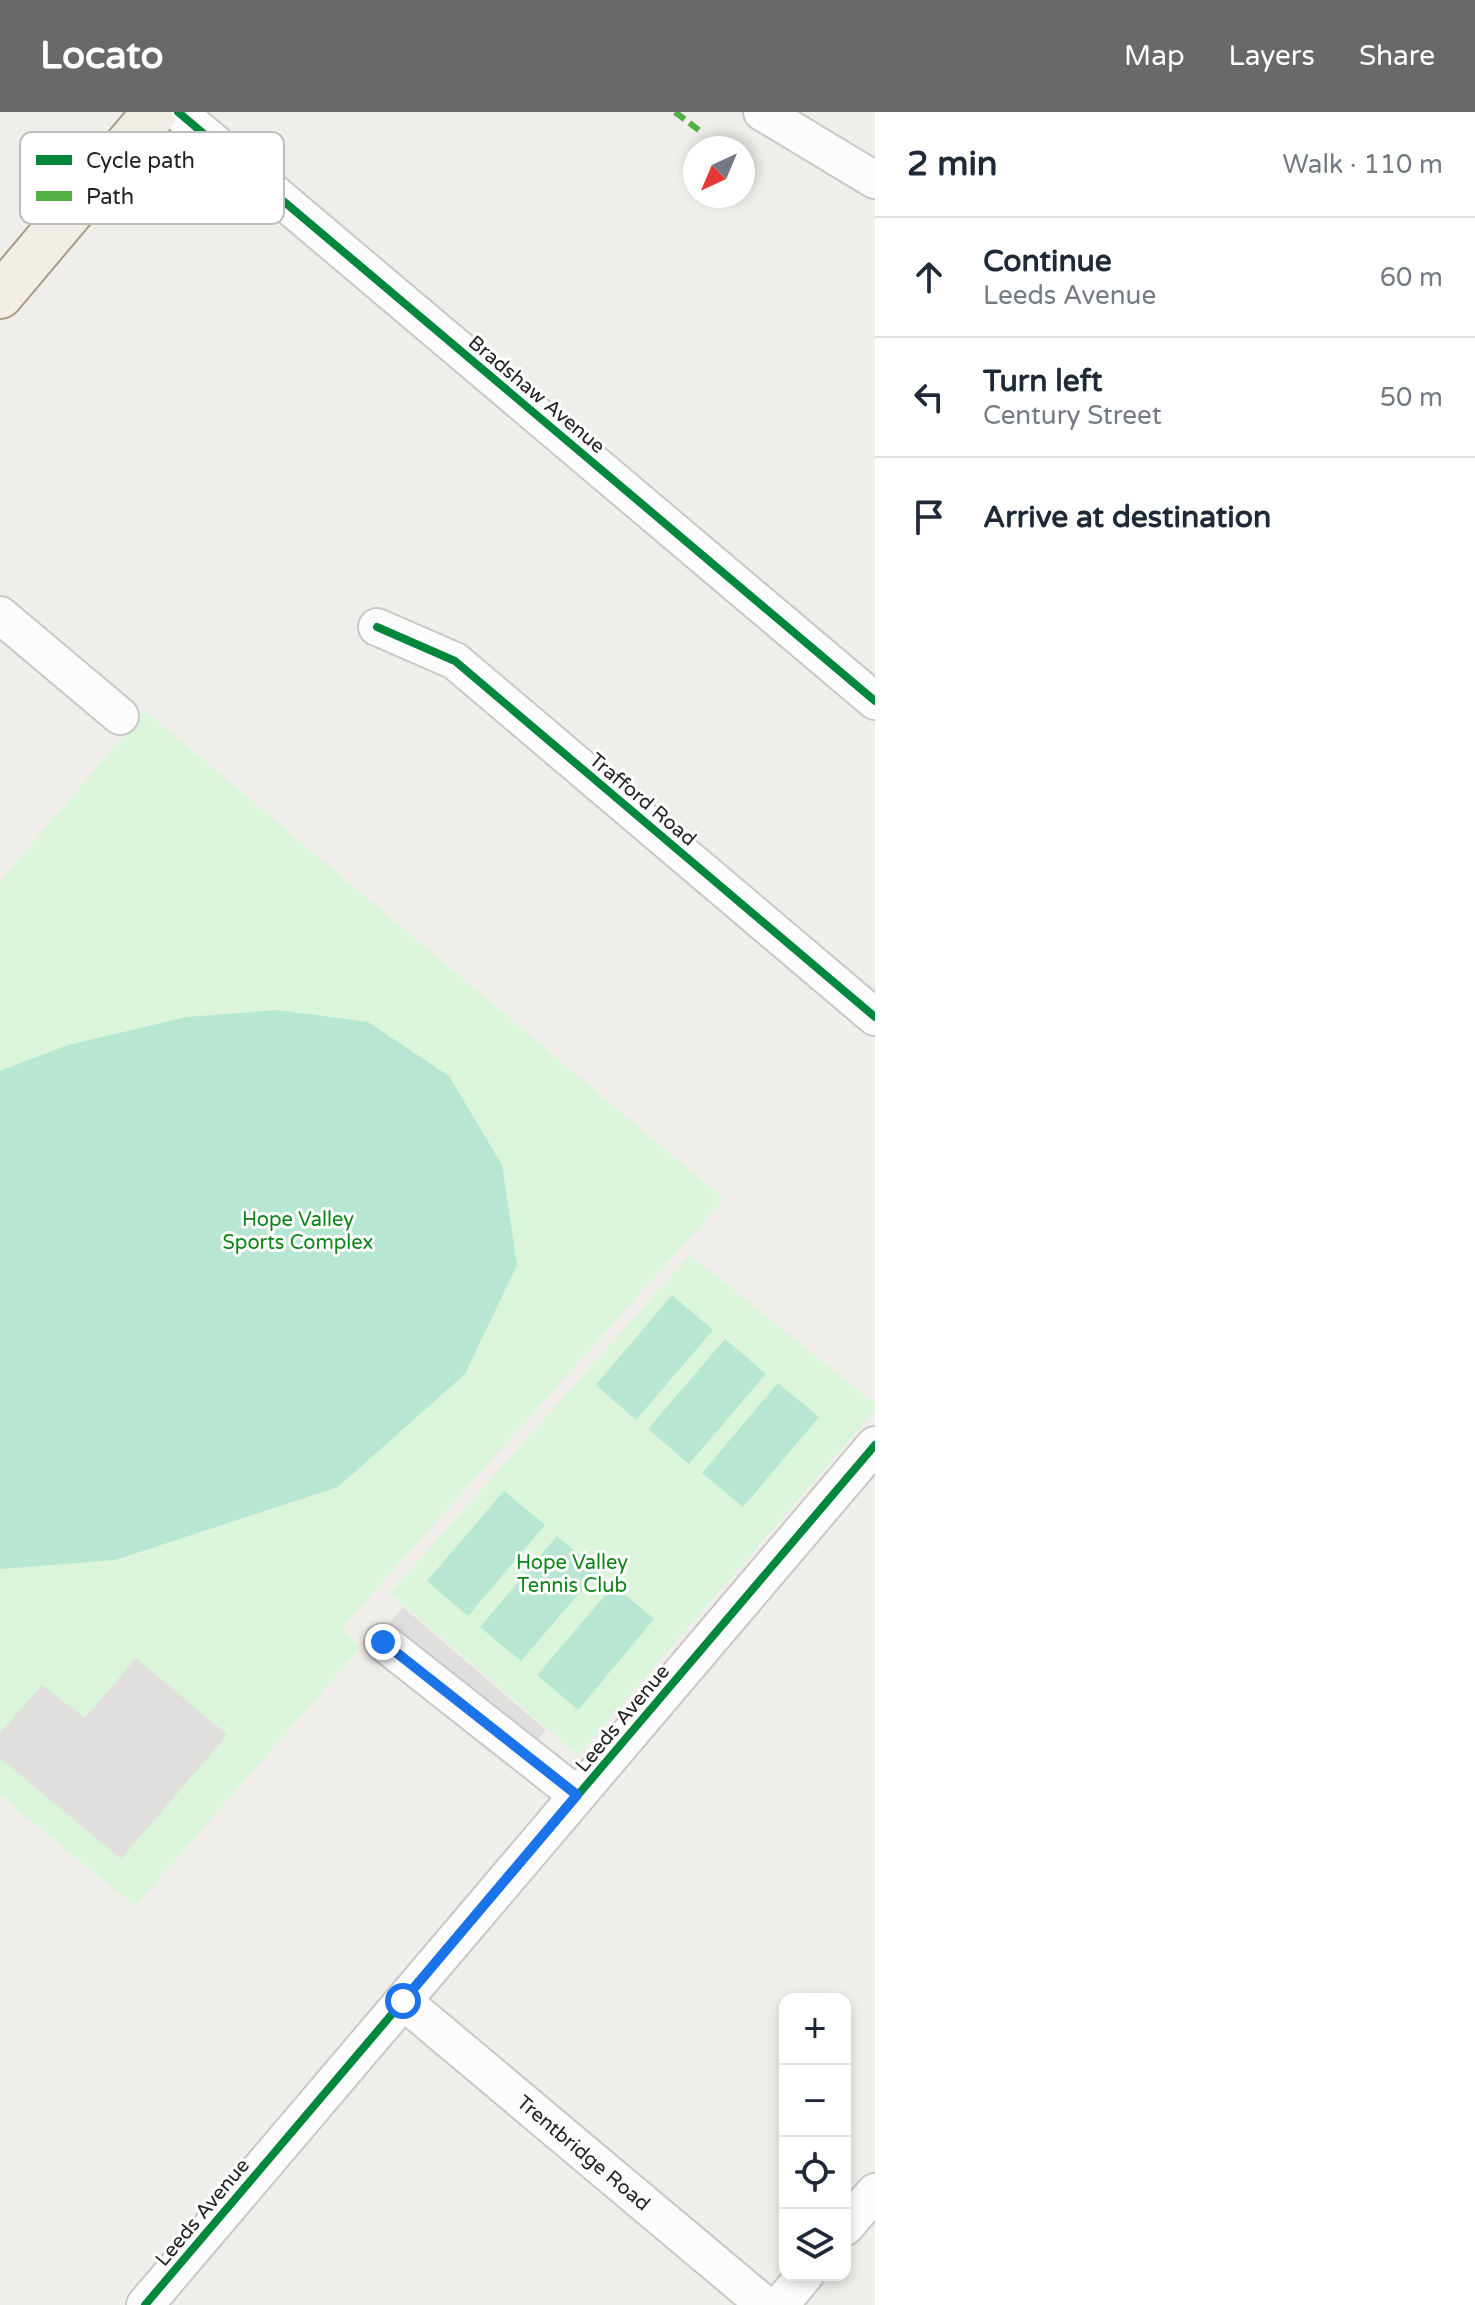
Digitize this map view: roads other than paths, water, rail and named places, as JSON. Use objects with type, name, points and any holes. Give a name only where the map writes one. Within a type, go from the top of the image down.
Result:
[{"type":"main road","points":[[138,132],[155,112]]},
{"type":"main road","points":[[0,296],[61,224]]},
{"type":"street","name":"Bradshaw Avenue","points":[[178,112],[202,132]]},
{"type":"street","points":[[762,112],[875,180]]},
{"type":"street","name":"Bradshaw Avenue","points":[[284,202],[875,701]]},
{"type":"street","points":[[0,615],[120,716]]},
{"type":"street","name":"Trafford Road","points":[[377,627],[455,661],[875,1017]]},
{"type":"street","name":"Leeds Avenue","points":[[145,2305],[875,1445]]},
{"type":"street","points":[[383,1642],[577,1795]]},
{"type":"street","name":"Trentbridge Road","points":[[403,2001],[765,2305]]},
{"type":"street","points":[[851,2220],[875,2192]]},
{"type":"street","points":[[780,2305],[800,2281]]},
{"type":"park label","name":"Hope Valley Sports Complex","points":[[298,1230]]},
{"type":"park label","name":"Hope Valley Tennis Club","points":[[572,1574]]}]
